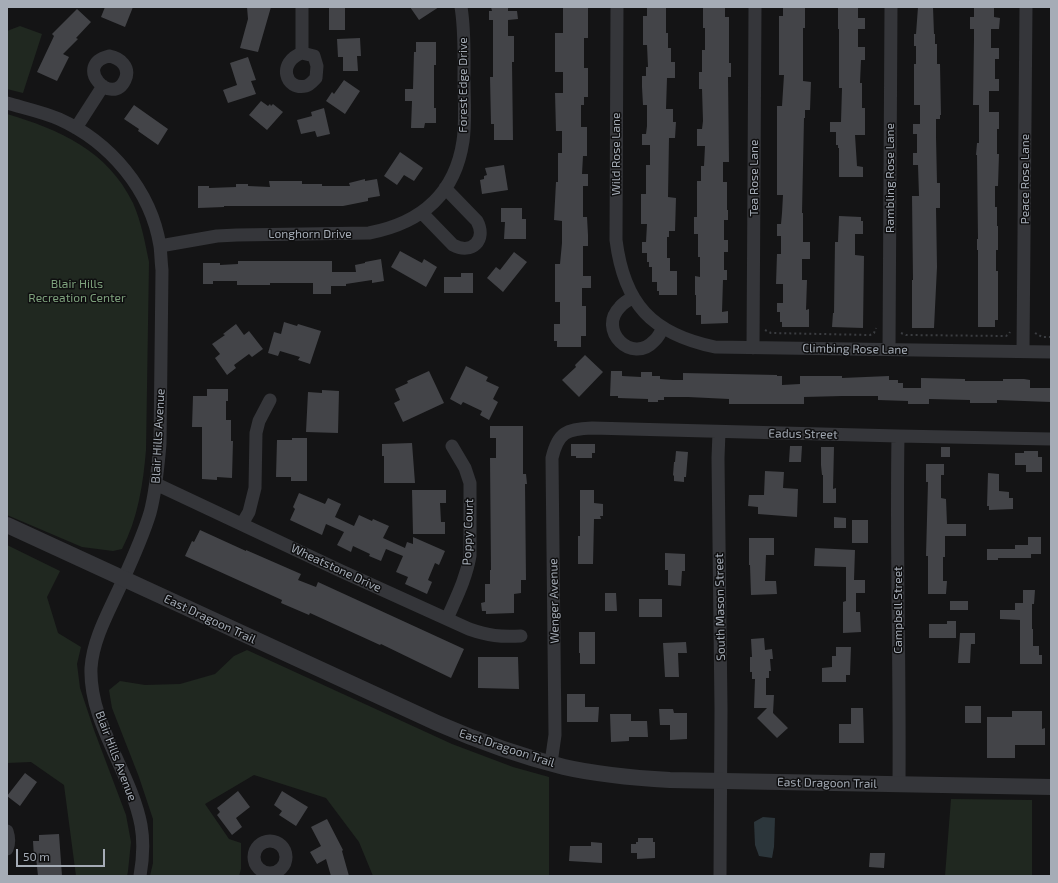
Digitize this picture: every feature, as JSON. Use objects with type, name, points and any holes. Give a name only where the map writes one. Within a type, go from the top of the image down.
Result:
[{"type":"street","points":[[302,7],[302,52]]},
{"type":"street","name":"Forest Edge Drive","points":[[446,188],[456,169],[463,140],[465,120],[461,7]]},
{"type":"street","name":"Wild Rose Lane","points":[[617,7],[616,240],[618,260],[624,279],[633,297],[644,311],[663,328]]},
{"type":"street","name":"Tea Rose Lane","points":[[753,348],[755,7]]},
{"type":"street","name":"Rambling Rose Lane","points":[[889,349],[891,7]]},
{"type":"street","name":"Peace Rose Lane","points":[[1024,352],[1026,7]]},
{"type":"street","points":[[76,128],[103,86]]},
{"type":"street","name":"Blair Hills Avenue","points":[[7,103],[59,119],[92,138],[107,150],[120,163],[144,199],[154,222],[160,246],[162,270],[160,444],[156,484],[150,513],[124,579],[96,643],[93,655],[91,680],[97,709],[132,795],[141,824],[143,837],[140,876]]},
{"type":"street","points":[[422,213],[453,245],[465,249],[475,245],[479,240],[481,233],[477,221],[446,188]]},
{"type":"street","name":"Longhorn Drive","points":[[160,246],[217,236],[369,234],[383,231],[404,223],[422,213],[446,188]]},
{"type":"street","points":[[633,297],[620,307],[615,314],[612,322],[613,331],[617,339],[623,345],[630,348],[639,349],[647,347],[654,341],[663,328]]},
{"type":"street","name":"Climbing Rose Lane","points":[[663,328],[677,336],[696,343],[715,347],[1051,352]]},
{"type":"street","points":[[242,524],[249,512],[255,488],[256,433],[259,421],[270,400]]},
{"type":"street","name":"Eadus Street","points":[[558,440],[570,430],[581,428],[1051,439]]},
{"type":"street","name":"South Mason Street","points":[[719,432],[721,702],[720,876]]},
{"type":"street","name":"Campbell Street","points":[[898,436],[897,510],[899,784]]},
{"type":"street","name":"Wenger Avenue","points":[[551,763],[555,735],[552,458],[558,440]]},
{"type":"street","name":"Poppy Court","points":[[446,618],[463,583],[470,556],[470,483],[466,468],[452,446]]},
{"type":"street","name":"Wheatstone Drive","points":[[156,484],[485,635],[498,637],[521,636]]},
{"type":"street","name":"East Dragoon Trail","points":[[7,525],[444,726],[500,749],[551,763],[588,771],[631,777],[720,782],[1051,787]]},
{"type":"street","points":[[7,831],[9,837],[7,849]]},
{"type":"path","points":[[763,325],[765,331],[771,333],[870,334],[874,333],[876,330],[876,322]]},
{"type":"path","points":[[900,332],[906,335],[1006,336],[1011,331]]},
{"type":"green space","points":[[20,26],[42,34],[23,93],[7,89],[7,31]]},
{"type":"green space","name":"Blair Hills Recreation Center","points":[[7,114],[27,120],[63,135],[96,156],[110,169],[133,203],[142,232],[149,262],[146,450],[139,501],[128,537],[122,549],[113,551],[82,547],[7,515]]},
{"type":"green space","points":[[7,545],[60,571],[47,597],[58,633],[81,647],[77,664],[80,688],[126,815],[131,842],[127,876],[76,876],[64,785],[31,762],[7,763]]},
{"type":"green space","points":[[247,650],[452,744],[513,767],[549,777],[549,876],[373,876],[359,842],[326,798],[254,775],[205,804],[229,839],[241,843],[241,869],[239,876],[150,876],[153,863],[153,819],[139,777],[112,708],[109,690],[120,681],[145,685],[180,684],[215,674],[234,656]]},
{"type":"green space","points":[[951,799],[1032,800],[1032,876],[945,876]]},
{"type":"shaded area","points":[[763,817],[775,818],[772,858],[759,856],[755,845],[754,822]]},
{"type":"building","points":[[105,7],[133,7],[125,27],[101,17]]},
{"type":"building","points":[[247,7],[271,7],[258,52],[240,48],[248,19]]},
{"type":"building","points":[[329,7],[345,7],[345,30],[329,30]]},
{"type":"building","points":[[410,7],[439,7],[419,20]]},
{"type":"building","points":[[491,7],[508,7],[508,11],[517,11],[518,19],[508,20],[508,36],[514,36],[514,62],[512,62],[513,140],[494,140],[494,124],[491,124],[490,77],[493,77],[493,20],[489,20],[489,11],[492,11]]},
{"type":"building","points":[[563,7],[588,8],[588,38],[584,38],[584,68],[588,68],[588,97],[584,97],[584,105],[581,105],[581,127],[587,127],[587,156],[583,156],[582,174],[588,174],[588,186],[583,186],[583,217],[587,217],[588,246],[583,246],[583,276],[591,276],[591,288],[582,288],[582,306],[586,306],[586,336],[581,336],[581,347],[557,347],[557,341],[554,341],[554,324],[560,324],[560,302],[555,302],[555,264],[560,264],[562,243],[562,221],[554,220],[556,182],[558,182],[558,153],[562,153],[562,131],[556,131],[555,93],[563,93],[563,72],[555,72],[555,33],[563,33]]},
{"type":"building","points":[[647,7],[666,7],[666,33],[668,33],[668,48],[671,48],[671,62],[675,62],[675,78],[667,78],[666,109],[673,109],[673,122],[676,122],[675,138],[669,138],[668,197],[676,198],[675,231],[669,231],[669,237],[667,237],[667,258],[670,258],[670,271],[677,271],[677,295],[659,295],[659,291],[657,291],[657,282],[652,282],[652,267],[649,267],[649,262],[647,262],[647,253],[642,253],[642,242],[646,242],[647,224],[641,224],[641,194],[646,194],[646,165],[650,165],[650,145],[642,145],[642,134],[646,134],[647,126],[647,105],[643,105],[642,76],[646,76],[646,67],[648,67],[647,45],[643,45],[643,16],[647,16]]},
{"type":"building","points":[[703,7],[725,7],[725,17],[729,17],[729,63],[731,63],[731,77],[728,77],[729,162],[723,162],[723,182],[727,182],[728,210],[728,220],[724,220],[724,240],[728,240],[728,252],[724,252],[724,270],[727,270],[727,280],[723,280],[722,312],[728,311],[728,323],[701,324],[701,315],[696,315],[695,276],[700,277],[700,257],[698,257],[698,234],[694,234],[694,217],[697,217],[697,181],[701,181],[701,166],[704,166],[705,146],[697,146],[697,129],[702,129],[703,121],[702,89],[699,89],[699,72],[702,72],[702,50],[705,50]]},
{"type":"building","points":[[783,7],[805,7],[805,28],[803,28],[803,81],[811,82],[810,110],[805,110],[804,118],[802,213],[803,242],[810,242],[810,259],[802,259],[802,280],[807,280],[806,310],[809,309],[809,327],[782,327],[782,322],[780,322],[780,312],[777,312],[777,303],[783,303],[783,284],[776,284],[777,254],[781,254],[781,236],[777,236],[777,224],[781,224],[783,195],[777,195],[777,106],[782,106],[784,75],[779,75],[779,16],[783,16]]},
{"type":"building","points":[[838,7],[858,7],[858,18],[865,18],[865,29],[858,29],[858,47],[865,47],[865,60],[861,60],[860,83],[862,83],[862,108],[865,108],[865,135],[855,135],[857,166],[863,167],[863,177],[839,177],[839,148],[838,145],[836,145],[836,132],[830,132],[830,122],[841,122],[842,88],[839,88]]},
{"type":"building","points":[[918,7],[933,7],[935,44],[937,44],[937,64],[940,64],[941,115],[940,119],[936,119],[936,137],[937,183],[940,183],[940,208],[936,208],[937,267],[934,328],[912,328],[912,196],[919,196],[918,165],[913,165],[913,153],[917,153],[917,134],[913,134],[913,124],[920,124],[920,105],[914,105],[914,64],[916,64],[916,46],[914,46],[914,34],[916,34]]},
{"type":"building","points":[[974,7],[994,7],[994,17],[1000,18],[999,29],[991,29],[991,48],[999,48],[999,59],[995,59],[995,79],[999,79],[999,91],[989,91],[989,112],[999,112],[999,129],[997,129],[997,154],[999,154],[998,186],[995,186],[995,207],[997,207],[998,226],[996,271],[998,271],[998,320],[995,320],[995,327],[978,327],[976,155],[977,143],[979,143],[979,105],[973,105],[974,29],[970,29],[970,17],[974,17]]},
{"type":"building","points":[[77,9],[91,22],[76,38],[78,39],[63,54],[69,57],[57,81],[37,72],[54,36],[52,34]]},
{"type":"building","points":[[360,38],[361,56],[357,56],[358,71],[343,71],[343,57],[338,57],[337,39]]},
{"type":"building","points":[[416,42],[436,42],[436,65],[434,65],[434,108],[436,108],[436,123],[425,123],[424,128],[411,128],[412,101],[405,101],[405,89],[413,89],[414,52],[416,52]]},
{"type":"building","points":[[248,57],[256,80],[251,81],[256,94],[228,103],[223,90],[237,85],[230,63]]},
{"type":"building","points":[[344,80],[360,91],[345,114],[326,101],[332,92],[334,94]]},
{"type":"building","points":[[261,101],[268,106],[273,104],[283,112],[267,130],[249,115]]},
{"type":"building","points":[[134,105],[168,129],[158,145],[124,119]]},
{"type":"building","points":[[324,108],[330,134],[317,137],[315,131],[301,134],[297,120],[312,116],[311,112]]},
{"type":"building","points":[[400,152],[423,168],[414,181],[404,175],[397,185],[384,176]]},
{"type":"building","points":[[504,165],[508,190],[482,194],[480,180],[484,179],[484,176],[487,175],[485,168]]},
{"type":"building","points":[[365,179],[365,181],[377,179],[380,196],[368,198],[368,201],[343,206],[224,206],[198,208],[198,186],[209,186],[209,188],[236,187],[236,184],[248,184],[248,186],[270,187],[269,181],[302,181],[302,184],[350,186],[349,183]]},
{"type":"building","points":[[501,208],[522,208],[522,219],[526,219],[526,239],[504,239],[505,222],[501,222]]},
{"type":"building","points":[[839,216],[861,217],[861,221],[863,221],[863,234],[855,234],[855,255],[864,256],[863,328],[832,327],[834,313],[835,242],[838,242]]},
{"type":"building","points":[[400,251],[422,263],[424,259],[437,267],[426,287],[391,267]]},
{"type":"building","points":[[514,252],[527,262],[503,292],[487,278],[496,267],[500,270]]},
{"type":"building","points":[[381,259],[384,281],[372,283],[372,280],[346,284],[346,286],[331,286],[331,294],[313,294],[313,283],[237,285],[237,281],[213,281],[213,284],[203,284],[203,263],[220,263],[220,265],[238,264],[238,261],[332,261],[332,272],[356,272],[355,265]]},
{"type":"building","points":[[461,273],[473,273],[473,293],[444,293],[444,277],[461,277]]},
{"type":"building","points":[[284,322],[297,326],[298,324],[321,331],[310,364],[298,360],[300,357],[280,351],[278,356],[268,353],[274,332],[281,334]]},
{"type":"building","points":[[236,324],[244,335],[249,331],[263,349],[252,357],[249,354],[234,365],[236,368],[227,375],[215,358],[220,354],[212,344],[225,335],[223,334]]},
{"type":"building","points":[[585,355],[603,372],[579,397],[562,380],[576,367],[575,365]]},
{"type":"building","points":[[466,366],[488,377],[486,381],[499,387],[493,399],[498,402],[489,420],[480,415],[482,411],[463,402],[461,405],[450,399]]},
{"type":"building","points":[[429,371],[444,403],[403,422],[394,403],[400,400],[395,389],[408,383],[407,381]]},
{"type":"building","points":[[611,371],[622,371],[622,376],[641,377],[641,372],[652,372],[652,376],[660,376],[660,379],[673,380],[683,380],[683,373],[777,375],[782,376],[782,385],[800,384],[800,376],[842,376],[842,378],[889,376],[889,380],[898,380],[898,383],[903,383],[903,388],[921,388],[921,378],[965,379],[965,381],[1003,381],[1003,379],[1024,379],[1030,380],[1030,388],[1051,388],[1051,402],[997,400],[997,403],[970,403],[970,400],[929,399],[929,404],[908,404],[908,401],[878,400],[878,396],[842,396],[804,397],[804,404],[729,404],[729,399],[688,397],[664,397],[664,400],[658,400],[658,402],[648,402],[648,399],[618,398],[618,396],[610,396]]},
{"type":"building","points":[[207,389],[228,389],[228,401],[226,401],[226,420],[231,420],[231,441],[233,441],[232,478],[217,477],[217,480],[202,479],[202,427],[192,427],[193,396],[207,396]]},
{"type":"building","points":[[322,390],[339,391],[338,433],[306,432],[308,392],[322,393]]},
{"type":"building","points":[[490,426],[523,426],[523,474],[526,474],[527,484],[525,484],[526,580],[521,580],[521,593],[514,594],[514,613],[486,614],[486,611],[482,611],[481,603],[485,602],[485,584],[490,584],[491,570],[490,458],[496,458],[496,438],[490,438]]},
{"type":"building","points":[[292,438],[307,438],[307,481],[291,481],[291,477],[276,477],[277,440],[292,440]]},
{"type":"building","points":[[412,443],[415,483],[384,483],[384,456],[382,456],[382,444]]},
{"type":"building","points":[[571,444],[595,444],[595,453],[592,453],[592,458],[576,458],[576,456],[571,456]]},
{"type":"building","points":[[790,446],[802,446],[801,462],[789,462]]},
{"type":"building","points":[[821,447],[834,447],[833,489],[836,488],[836,503],[823,503]]},
{"type":"building","points":[[941,447],[950,447],[950,457],[941,457]]},
{"type":"building","points":[[676,451],[688,452],[686,477],[684,477],[684,482],[674,481],[673,475]]},
{"type":"building","points":[[1024,451],[1038,451],[1038,457],[1042,457],[1042,472],[1026,472],[1026,465],[1015,465],[1015,453],[1024,453]]},
{"type":"building","points":[[926,464],[944,464],[944,475],[941,475],[941,498],[946,499],[947,524],[966,524],[966,536],[945,536],[943,581],[947,581],[946,594],[928,594],[928,556],[926,556],[928,482],[926,482]]},
{"type":"building","points":[[765,471],[784,472],[783,488],[798,489],[797,517],[758,514],[758,507],[748,506],[749,495],[764,495]]},
{"type":"building","points":[[988,473],[999,474],[999,491],[1009,492],[1009,498],[1013,498],[1013,509],[989,510],[989,506],[987,506]]},
{"type":"building","points":[[412,490],[446,490],[446,503],[440,503],[441,522],[445,522],[445,534],[413,534]]},
{"type":"building","points":[[580,490],[594,490],[594,503],[603,504],[603,516],[600,516],[601,519],[594,519],[593,564],[578,564],[578,536],[580,536]]},
{"type":"building","points":[[299,493],[325,504],[328,498],[341,504],[335,517],[354,526],[359,515],[389,526],[383,538],[405,548],[407,542],[413,544],[413,537],[445,551],[439,565],[435,563],[428,580],[432,582],[427,594],[405,584],[408,577],[396,572],[403,556],[386,549],[381,561],[369,556],[370,554],[353,546],[351,552],[337,545],[344,532],[326,524],[322,535],[290,520],[295,509],[293,507]]},
{"type":"building","points":[[834,517],[846,518],[846,528],[834,528]]},
{"type":"building","points":[[852,520],[868,520],[868,543],[852,543]]},
{"type":"building","points":[[200,530],[301,574],[298,580],[316,587],[318,582],[464,649],[451,678],[381,644],[380,645],[310,613],[309,615],[281,603],[282,600],[185,556],[192,541],[194,542]]},
{"type":"building","points":[[1028,537],[1041,537],[1041,554],[1031,554],[1031,558],[998,558],[998,560],[987,560],[987,549],[1015,549],[1015,545],[1028,545]]},
{"type":"building","points":[[749,538],[774,538],[774,555],[766,555],[765,581],[776,581],[777,594],[751,595]]},
{"type":"building","points":[[815,548],[855,550],[854,580],[865,580],[865,593],[856,593],[856,612],[860,612],[861,632],[843,633],[843,602],[846,601],[846,567],[814,566]]},
{"type":"building","points":[[665,553],[685,554],[685,571],[682,571],[681,586],[668,585],[668,570],[665,570]]},
{"type":"building","points":[[1023,590],[1035,590],[1034,604],[1032,604],[1033,646],[1039,646],[1039,655],[1042,655],[1042,664],[1020,664],[1020,620],[1000,619],[1000,610],[1015,610],[1015,603],[1023,603]]},
{"type":"building","points":[[605,593],[616,593],[617,611],[605,611]]},
{"type":"building","points":[[639,599],[662,599],[662,617],[639,617]]},
{"type":"building","points":[[950,601],[968,601],[968,610],[950,610]]},
{"type":"building","points":[[947,621],[956,621],[956,638],[929,638],[929,624],[947,624]]},
{"type":"building","points":[[579,632],[595,632],[595,664],[580,664]]},
{"type":"building","points":[[960,633],[975,633],[975,644],[971,644],[970,663],[958,663]]},
{"type":"building","points":[[764,638],[765,650],[772,649],[773,659],[770,659],[771,671],[769,671],[769,678],[766,678],[766,695],[774,695],[773,713],[788,728],[777,738],[757,718],[767,708],[754,708],[755,679],[752,679],[752,672],[750,672],[750,657],[752,657],[751,639]]},
{"type":"building","points":[[686,642],[687,653],[678,653],[679,677],[665,677],[663,643]]},
{"type":"building","points":[[836,647],[851,647],[850,675],[846,675],[846,682],[822,682],[822,668],[832,667],[832,656],[836,656]]},
{"type":"building","points":[[478,657],[518,657],[519,689],[478,688]]},
{"type":"building","points":[[567,694],[585,694],[585,707],[599,707],[598,722],[567,722]]},
{"type":"building","points":[[965,706],[981,706],[981,723],[965,723]]},
{"type":"building","points":[[851,708],[863,708],[864,743],[839,743],[839,724],[851,724]]},
{"type":"building","points":[[659,709],[673,709],[674,713],[687,713],[687,739],[670,740],[670,725],[660,725]]},
{"type":"building","points":[[1012,711],[1042,711],[1042,729],[1045,728],[1045,745],[1015,745],[1015,758],[987,758],[987,717],[1012,717]]},
{"type":"building","points":[[610,714],[631,714],[631,721],[647,721],[648,737],[629,737],[629,741],[611,742]]},
{"type":"building","points":[[25,773],[37,782],[20,806],[7,796]]},
{"type":"building","points":[[238,791],[250,807],[236,818],[242,827],[232,835],[217,815],[220,812],[217,808]]},
{"type":"building","points":[[282,791],[308,807],[296,826],[279,815],[282,811],[274,805]]},
{"type":"building","points":[[327,819],[343,850],[349,876],[331,876],[326,859],[317,864],[310,852],[321,846],[311,827]]},
{"type":"building","points":[[59,834],[62,876],[38,876],[36,857],[34,858],[33,841],[39,841],[39,835]]},
{"type":"building","points":[[638,838],[653,838],[653,842],[655,842],[655,858],[637,859],[637,853],[631,853],[631,844],[636,844],[636,842],[638,842]]},
{"type":"building","points":[[591,842],[602,843],[602,863],[569,861],[570,846],[591,846]]},
{"type":"building","points":[[870,853],[885,853],[884,868],[869,867]]}]
